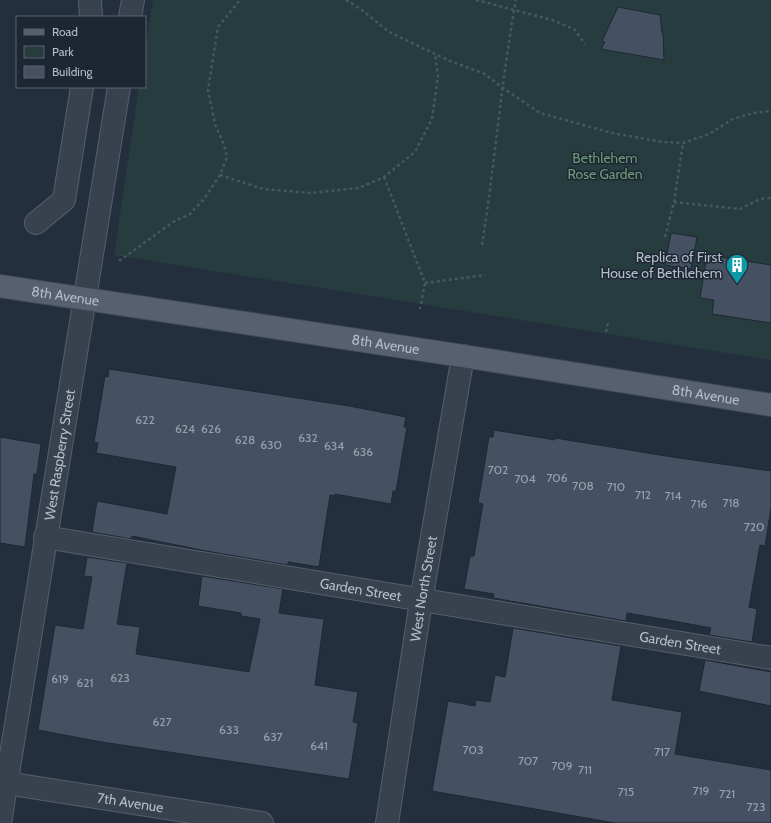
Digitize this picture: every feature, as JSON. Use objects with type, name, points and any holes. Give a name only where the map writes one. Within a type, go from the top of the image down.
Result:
[{"type":"main road","name":"8th Avenue","points":[[0,286],[463,356],[771,405]]},
{"type":"street","points":[[90,0],[91,16]]},
{"type":"street","points":[[130,16],[133,0]]},
{"type":"street","points":[[36,223],[64,200],[82,88]]},
{"type":"street","name":"West Raspberry Street","points":[[0,823],[3,782],[119,88]]},
{"type":"street","name":"West North Street","points":[[387,823],[421,601],[463,356]]},
{"type":"street","name":"Garden Street","points":[[45,537],[421,601],[771,658]]},
{"type":"street","name":"7th Avenue","points":[[3,782],[262,823]]},
{"type":"path","points":[[119,261],[173,222],[190,214],[204,199],[220,175],[227,156],[215,124],[208,90],[218,27],[240,0]]},
{"type":"path","points":[[346,0],[362,10],[389,32],[485,74],[540,113],[612,133],[663,142],[683,143],[709,134],[733,119],[753,113],[771,111]]},
{"type":"path","points":[[476,0],[552,20],[574,29],[585,44]]},
{"type":"path","points":[[482,245],[516,0]]},
{"type":"path","points":[[220,175],[263,189],[310,193],[359,188],[384,177],[416,152],[432,119],[438,76],[435,53]]},
{"type":"path","points":[[665,237],[674,202],[683,143]]},
{"type":"path","points":[[384,177],[424,283],[420,309]]},
{"type":"path","points":[[674,202],[740,209],[760,199],[771,198]]},
{"type":"path","points":[[424,283],[485,275]]},
{"type":"path","points":[[606,332],[608,323]]},
{"type":"green space","name":"Bethlehem Rose Garden","points":[[153,0],[771,0],[771,360],[114,255],[139,88],[146,88],[146,44]]},
{"type":"building","points":[[618,7],[660,15],[663,33],[664,60],[601,49],[605,42],[602,41]]},
{"type":"building","points":[[671,233],[697,237],[691,269],[665,265]]},
{"type":"building","name":"Replica of First House of Bethlehem","points":[[707,255],[771,265],[771,323],[712,314],[714,300],[700,298]]},
{"type":"building","points":[[109,369],[349,406],[406,417],[404,427],[407,427],[396,491],[393,491],[391,504],[335,494],[335,496],[330,495],[319,567],[288,562],[288,565],[206,551],[132,536],[131,539],[92,532],[97,501],[167,514],[176,467],[96,453],[98,443],[94,442],[105,376],[108,377]]},
{"type":"building","points":[[494,430],[771,471],[771,508],[765,546],[760,545],[749,607],[757,609],[752,642],[709,635],[711,628],[674,621],[627,613],[626,621],[493,598],[494,594],[464,589],[470,556],[474,556],[483,504],[478,503],[489,437],[493,437]]},
{"type":"building","points":[[0,437],[41,444],[37,474],[34,474],[25,547],[0,543]]},
{"type":"building","points":[[87,557],[127,563],[117,624],[140,627],[136,654],[249,672],[260,619],[241,616],[241,613],[198,606],[202,576],[283,589],[279,613],[324,619],[315,685],[358,692],[353,722],[358,723],[349,779],[102,742],[38,730],[55,625],[83,629],[92,577],[84,576]]},
{"type":"building","points":[[513,628],[621,646],[612,700],[682,712],[675,754],[771,770],[771,823],[615,823],[432,791],[448,701],[475,706],[476,700],[490,702],[495,675],[505,677]]},
{"type":"building","points":[[705,660],[771,672],[771,706],[699,691]]},
{"type":"place","name":"Replica of First House of Bethlehem","points":[[737,284]]}]
